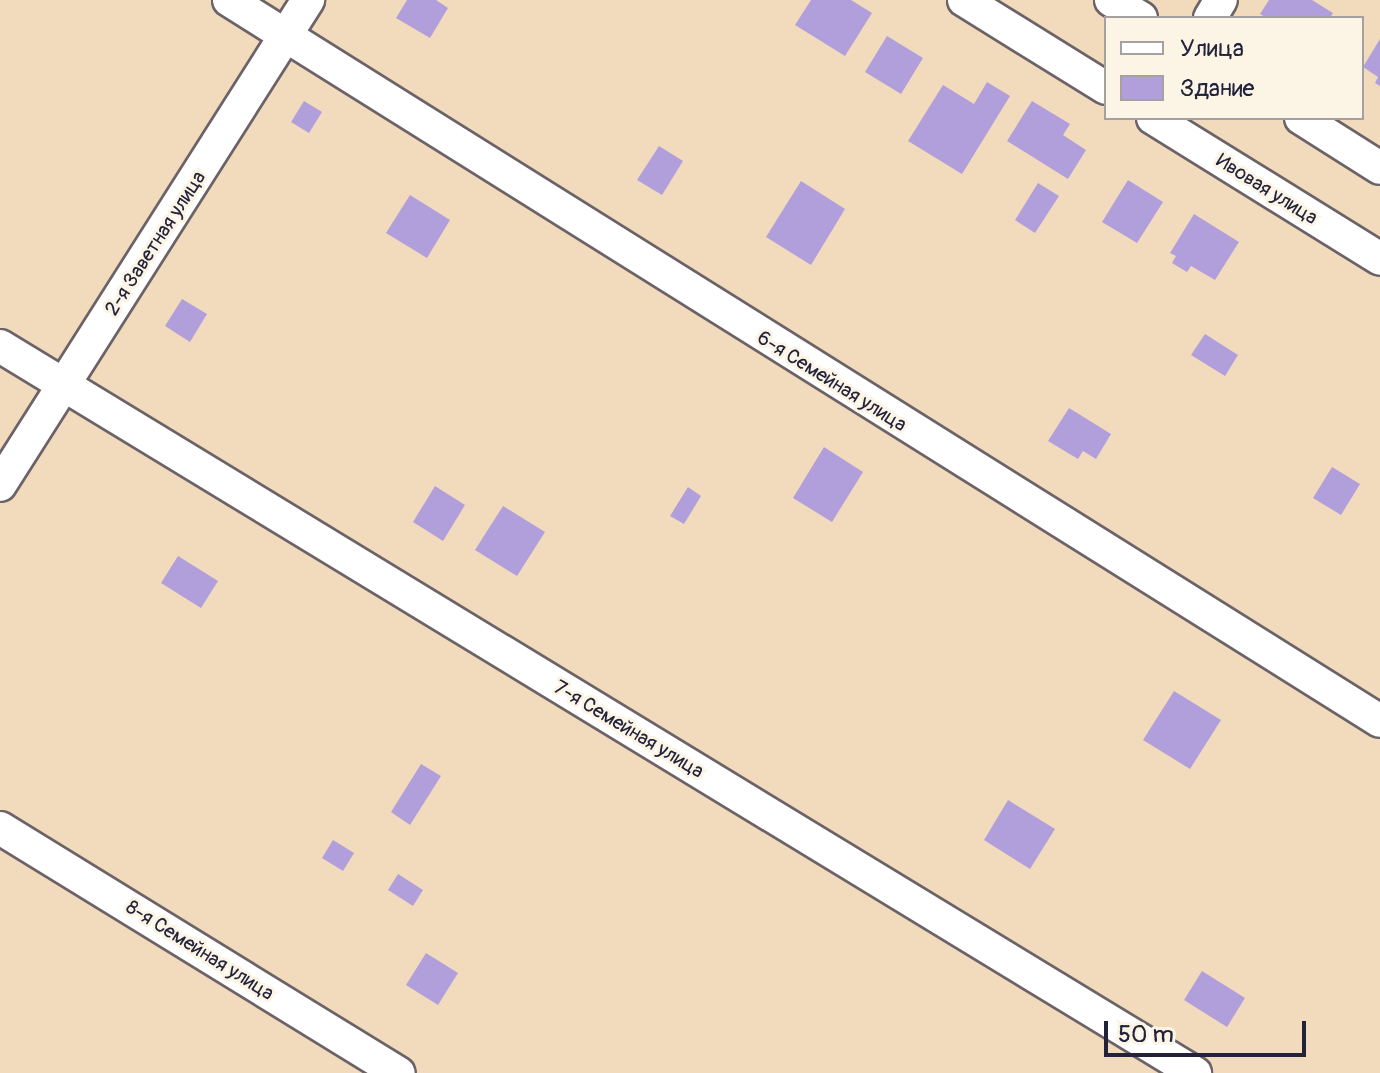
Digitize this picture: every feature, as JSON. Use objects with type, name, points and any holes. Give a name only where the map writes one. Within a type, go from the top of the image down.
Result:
[{"type":"street","name":"6-я Семейная улица","points":[[229,0],[1380,721]]},
{"type":"street","name":"2-я Заветная улица","points":[[0,485],[308,0]]},
{"type":"street","points":[[964,0],[1104,87]]},
{"type":"street","points":[[1111,0],[1138,16]]},
{"type":"street","name":"Ивовая улица","points":[[1156,120],[1380,259]]},
{"type":"street","points":[[1304,120],[1380,168]]},
{"type":"street","name":"7-я Семейная улица","points":[[0,346],[1195,1073]]},
{"type":"street","name":"8-я Семейная улица","points":[[0,828],[399,1073]]},
{"type":"building","points":[[407,0],[436,0],[448,8],[430,38],[396,18]]},
{"type":"building","points":[[811,0],[851,0],[872,13],[845,56],[795,25]]},
{"type":"building","points":[[1269,0],[1312,0],[1333,13],[1331,16],[1260,14]]},
{"type":"building","points":[[887,36],[923,58],[901,94],[865,72]]},
{"type":"building","points":[[1380,39],[1380,86],[1375,83],[1378,77],[1364,65]]},
{"type":"building","points":[[987,82],[1010,96],[962,174],[908,141],[943,85],[974,104]]},
{"type":"building","points":[[304,101],[322,112],[309,133],[291,122]]},
{"type":"building","points":[[1032,101],[1070,124],[1063,135],[1086,150],[1068,179],[1007,141]]},
{"type":"building","points":[[659,146],[683,161],[662,195],[637,180]]},
{"type":"building","points":[[1128,180],[1163,202],[1137,243],[1102,222]]},
{"type":"building","points":[[801,181],[845,209],[811,265],[766,237]]},
{"type":"building","points":[[1038,183],[1059,196],[1035,233],[1015,220]]},
{"type":"building","points":[[410,195],[450,220],[427,258],[386,233]]},
{"type":"building","points":[[1194,214],[1239,242],[1215,280],[1191,266],[1187,272],[1172,263],[1176,256],[1170,253]]},
{"type":"building","points":[[182,299],[207,314],[190,342],[165,326]]},
{"type":"building","points":[[1205,334],[1238,355],[1225,376],[1191,355]]},
{"type":"building","points":[[1069,408],[1111,434],[1096,459],[1083,451],[1078,459],[1048,441]]},
{"type":"building","points":[[824,447],[863,472],[832,522],[793,498]]},
{"type":"building","points":[[1332,467],[1360,484],[1341,515],[1313,498]]},
{"type":"building","points":[[435,486],[465,505],[443,541],[413,522]]},
{"type":"building","points":[[688,487],[701,496],[684,524],[670,516]]},
{"type":"building","points":[[503,506],[545,532],[517,576],[475,550]]},
{"type":"building","points":[[178,556],[218,581],[201,608],[161,583]]},
{"type":"building","points":[[1174,691],[1221,720],[1190,769],[1143,740]]},
{"type":"building","points":[[421,764],[441,776],[410,825],[391,812]]},
{"type":"building","points":[[1008,800],[1055,829],[1030,869],[984,840]]},
{"type":"building","points":[[333,840],[354,853],[343,871],[322,858]]},
{"type":"building","points":[[398,874],[423,890],[413,906],[388,890]]},
{"type":"building","points":[[426,953],[458,973],[438,1005],[406,985]]},
{"type":"building","points":[[1202,971],[1245,998],[1227,1027],[1184,1000]]}]
